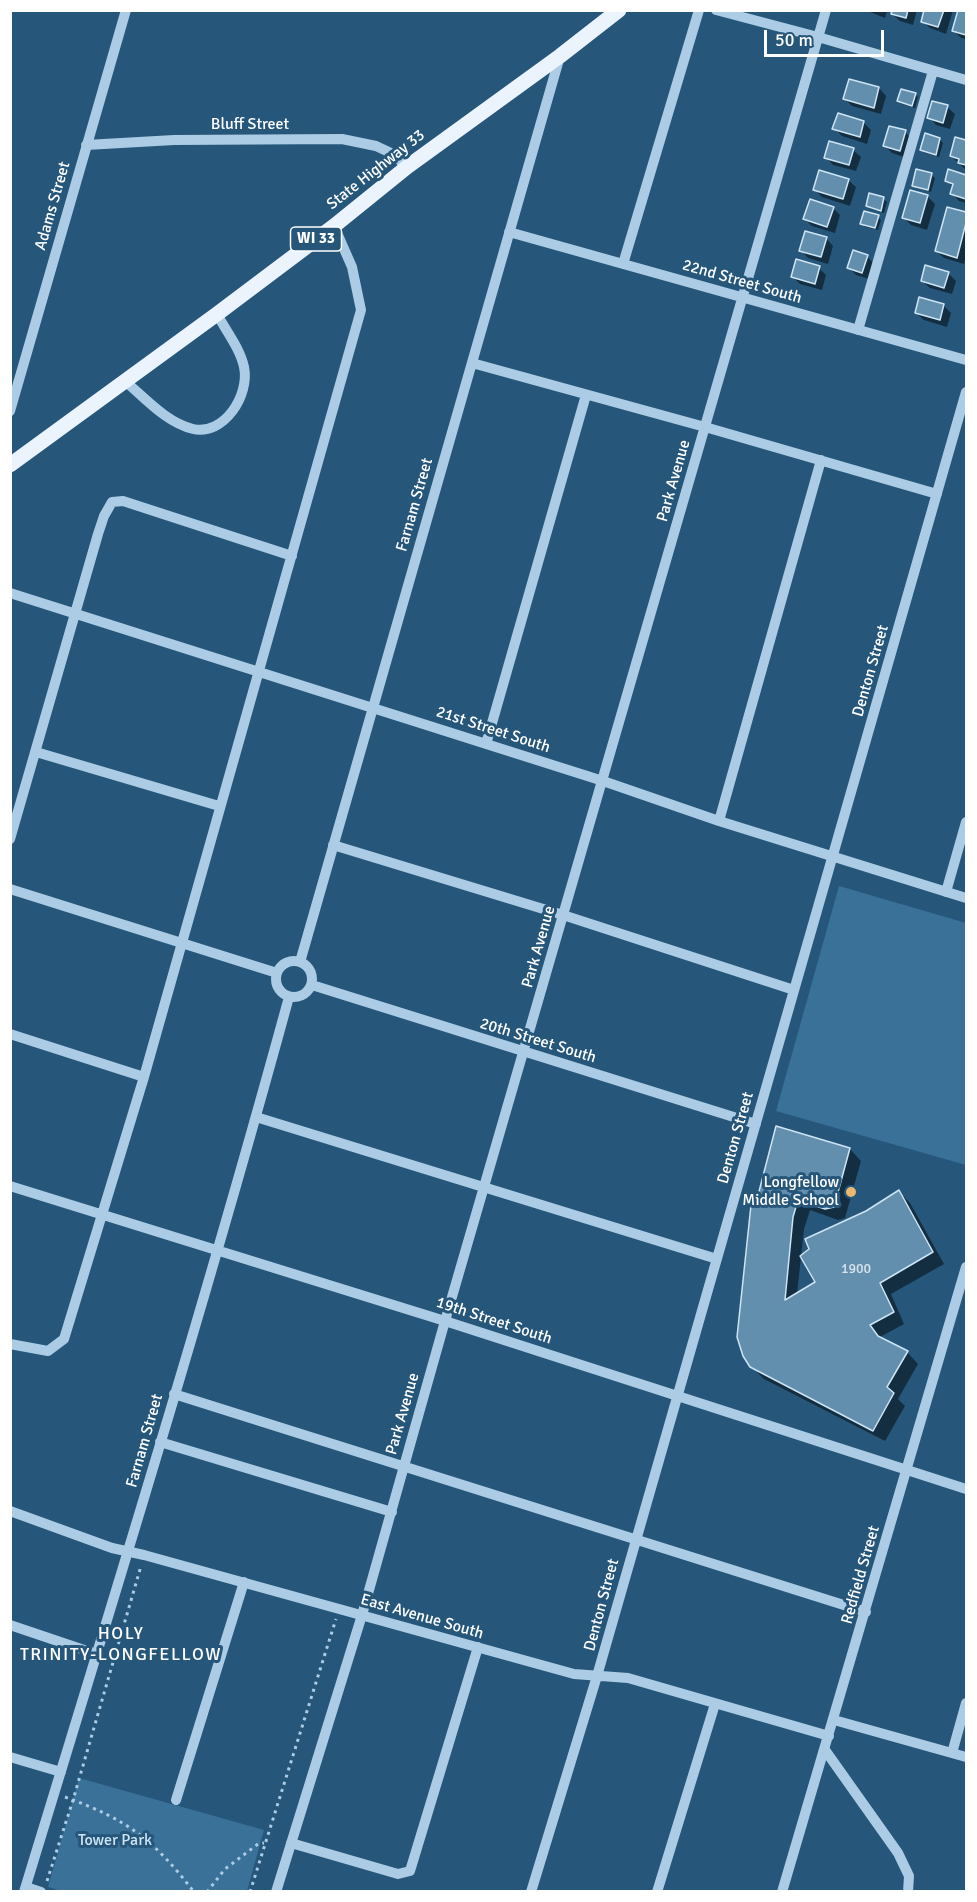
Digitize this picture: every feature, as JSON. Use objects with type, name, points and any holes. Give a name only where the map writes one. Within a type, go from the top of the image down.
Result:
[{"type":"main road","name":"State Highway 33","points":[[10,465],[126,382],[334,226],[407,167],[560,56],[619,10]]},
{"type":"street","name":"Adams Street","points":[[10,411],[126,10]]},
{"type":"street","points":[[623,264],[699,10]]},
{"type":"street","points":[[716,10],[966,80]]},
{"type":"street","name":"Park Avenue","points":[[276,1892],[362,1615],[826,10]]},
{"type":"street","name":"Farnam Street","points":[[300,962],[560,56]]},
{"type":"street","points":[[858,330],[933,71]]},
{"type":"street","name":"Bluff Street","points":[[86,145],[174,140],[342,139],[376,146],[393,154],[407,167]]},
{"type":"street","points":[[10,1344],[48,1351],[64,1340],[144,1077],[219,806],[362,310],[352,267],[334,226]]},
{"type":"street","name":"22nd Street South","points":[[509,232],[966,360]]},
{"type":"street","points":[[126,382],[153,406],[178,423],[195,430],[207,430],[226,419],[238,401],[245,379],[241,357],[217,314]]},
{"type":"street","points":[[472,363],[938,494]]},
{"type":"street","name":"Denton Street","points":[[531,1892],[597,1676],[966,392]]},
{"type":"street","points":[[486,744],[586,395]]},
{"type":"street","points":[[719,821],[821,460]]},
{"type":"street","points":[[10,839],[98,534],[112,502],[123,501],[292,556]]},
{"type":"street","name":"21st Street South","points":[[10,593],[966,898]]},
{"type":"street","points":[[36,752],[219,806]]},
{"type":"street","points":[[946,892],[966,822]]},
{"type":"street","points":[[333,845],[564,915],[794,990]]},
{"type":"street","points":[[10,889],[277,973]]},
{"type":"street","points":[[288,962],[300,962],[312,973],[312,985],[305,994],[295,998],[289,997],[277,985],[277,973],[288,962]]},
{"type":"street","name":"20th Street South","points":[[312,985],[756,1124]]},
{"type":"street","name":"Farnam Street","points":[[25,1889],[128,1552],[289,997]]},
{"type":"street","points":[[10,1034],[144,1077]]},
{"type":"street","points":[[256,1117],[717,1259]]},
{"type":"street","name":"19th Street South","points":[[10,1186],[966,1489]]},
{"type":"street","name":"Redfield Street","points":[[782,1892],[830,1736],[966,1267]]},
{"type":"street","points":[[174,1394],[866,1612]]},
{"type":"street","points":[[160,1442],[392,1512]]},
{"type":"street","name":"East Avenue South","points":[[10,1511],[112,1548],[574,1674],[628,1678],[830,1736]]},
{"type":"street","points":[[176,1800],[243,1582]]},
{"type":"street","points":[[10,1625],[96,1654]]},
{"type":"street","points":[[291,1843],[398,1874],[410,1871],[477,1647]]},
{"type":"street","points":[[952,1753],[966,1703]]},
{"type":"street","points":[[657,1892],[715,1704]]},
{"type":"street","points":[[834,1720],[966,1757]]},
{"type":"street","points":[[825,1750],[898,1853],[909,1876],[908,1892]]},
{"type":"street","points":[[10,1757],[61,1772]]},
{"type":"street","points":[[25,1889],[41,1892]]},
{"type":"path","points":[[47,1881],[73,1800],[144,1555]]},
{"type":"path","points":[[250,1892],[339,1609]]},
{"type":"path","points":[[63,1796],[93,1806],[134,1829],[154,1845],[194,1892]]},
{"type":"path","points":[[207,1892],[225,1869],[258,1844],[265,1843]]},
{"type":"green space","points":[[839,886],[966,923],[966,1165],[776,1111]]},
{"type":"green space","name":"Tower Park","points":[[79,1778],[264,1830],[247,1891],[65,1892],[48,1887]]},
{"type":"building","points":[[892,10],[908,10],[906,18],[891,14]]},
{"type":"building","points":[[924,10],[944,10],[938,27],[921,22]]},
{"type":"building","points":[[958,10],[966,10],[966,35],[952,31]]},
{"type":"building","points":[[849,79],[879,87],[874,108],[843,99]]},
{"type":"building","points":[[901,89],[916,93],[912,106],[897,101]]},
{"type":"building","points":[[932,101],[948,105],[943,123],[927,118]]},
{"type":"building","points":[[838,113],[864,121],[860,137],[832,129]]},
{"type":"building","points":[[889,126],[906,130],[900,151],[883,146]]},
{"type":"building","points":[[925,133],[940,138],[936,155],[920,150]]},
{"type":"building","points":[[955,137],[966,140],[966,165],[958,163],[959,159],[950,156]]},
{"type":"building","points":[[829,141],[854,148],[849,165],[824,158]]},
{"type":"building","points":[[916,169],[932,173],[928,190],[912,186]]},
{"type":"building","points":[[948,169],[966,175],[966,199],[950,194],[953,184],[945,181]]},
{"type":"building","points":[[819,170],[849,179],[843,199],[813,190]]},
{"type":"building","points":[[910,190],[928,195],[920,223],[902,218]]},
{"type":"building","points":[[869,193],[884,197],[881,211],[866,206]]},
{"type":"building","points":[[810,199],[834,207],[827,227],[803,219]]},
{"type":"building","points":[[947,207],[966,212],[966,223],[957,258],[935,251]]},
{"type":"building","points":[[864,211],[879,215],[875,228],[860,224]]},
{"type":"building","points":[[805,231],[827,237],[821,257],[799,251]]},
{"type":"building","points":[[853,250],[868,255],[862,273],[847,268]]},
{"type":"building","points":[[796,259],[820,266],[815,284],[791,277]]},
{"type":"building","points":[[925,265],[949,272],[944,288],[921,281]]},
{"type":"building","points":[[919,297],[944,304],[940,320],[915,313]]},
{"type":"building","points":[[776,1126],[850,1148],[834,1207],[825,1209],[798,1200],[793,1217],[785,1300],[815,1282],[800,1256],[809,1249],[805,1239],[866,1211],[899,1190],[933,1252],[880,1283],[894,1312],[870,1325],[878,1336],[908,1351],[887,1387],[894,1393],[873,1431],[750,1367],[743,1356],[737,1337],[751,1205],[756,1203]]},
{"type":"place","name":"Longfellow Middle School","points":[[851,1192]]},
{"type":"district","name":"HOLY TRINITY-LONGFELLOW","points":[[121,1644]]}]
